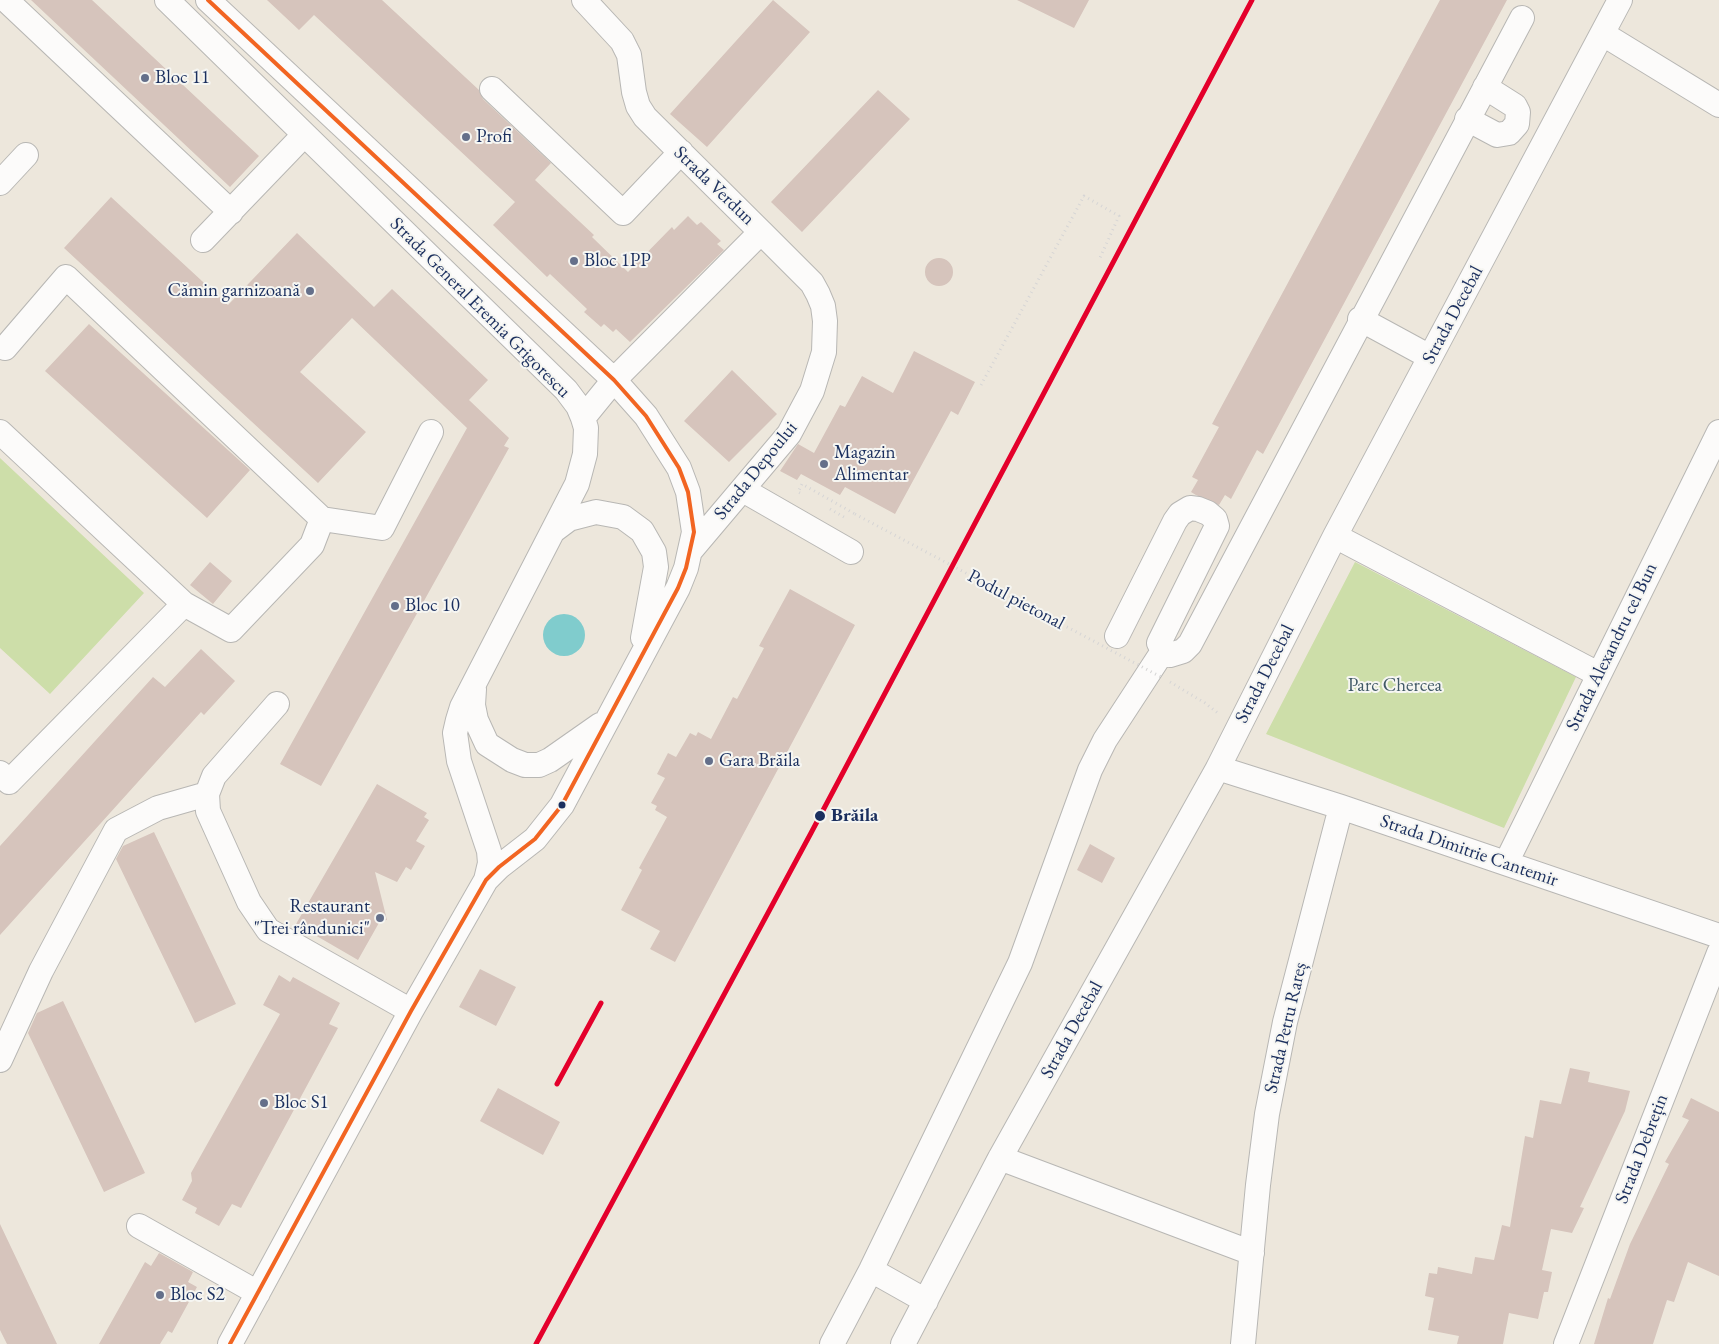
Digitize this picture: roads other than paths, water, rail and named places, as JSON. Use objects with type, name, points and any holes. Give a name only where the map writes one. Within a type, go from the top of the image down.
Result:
[{"type":"street","points":[[6,0],[231,212]]},
{"type":"street","name":"Strada General Eremia Grigorescu","points":[[166,0],[566,390],[578,406],[586,428],[582,471],[570,501],[552,532],[462,707],[455,733],[459,761],[482,823],[489,851],[490,863],[486,880]]},
{"type":"street","name":"Strada General Eremia Grigorescu","points":[[208,0],[614,380],[661,437],[679,468],[688,492],[693,524],[691,550]]},
{"type":"street","name":"Strada Verdun","points":[[582,418],[614,380],[761,232],[656,129],[638,106],[629,55],[622,41],[584,0]]},
{"type":"street","name":"Strada Decebal","points":[[903,1344],[1000,1158],[1218,768],[1334,536],[1620,0]]},
{"type":"street","points":[[1117,636],[1174,521],[1180,514],[1190,508],[1208,513],[1214,519],[1217,526],[1159,643],[1163,651],[1170,655],[1177,654],[1190,644],[1360,319],[1522,18]]},
{"type":"street","points":[[1603,34],[1719,105]]},
{"type":"street","points":[[1467,119],[1497,135],[1508,133],[1517,124],[1518,112],[1511,101],[1485,87]]},
{"type":"street","points":[[492,89],[623,213],[680,152]]},
{"type":"street","points":[[203,240],[304,134]]},
{"type":"street","points":[[0,182],[26,155]]},
{"type":"street","name":"Strada Depoului","points":[[691,550],[789,434],[803,410],[820,369],[825,338],[823,306],[812,283],[761,232]]},
{"type":"street","points":[[5,348],[66,277],[322,519],[382,528],[431,432]]},
{"type":"street","points":[[1360,319],[1430,357]]},
{"type":"street","points":[[0,432],[184,604],[231,630],[312,545],[322,519]]},
{"type":"street","name":"Strada Alexandru cel Bun","points":[[1506,863],[1719,432]]},
{"type":"street","points":[[743,490],[851,552]]},
{"type":"street","points":[[552,532],[569,519],[596,512],[623,517],[642,531],[654,552],[656,567],[639,660]]},
{"type":"street","points":[[1334,536],[1598,674]]},
{"type":"street","points":[[230,1344],[411,1011],[486,880],[499,867],[535,839],[550,823],[562,805],[678,588],[691,550]]},
{"type":"street","points":[[0,773],[10,782],[184,604]]},
{"type":"street","points":[[832,1344],[871,1270],[1029,943],[1090,770],[1105,740],[1163,651]]},
{"type":"street","points":[[475,682],[473,705],[480,731],[487,744],[512,760],[525,765],[539,765],[550,760],[605,722]]},
{"type":"street","points":[[277,704],[214,776],[207,794],[208,811],[249,902],[268,930],[411,1011]]},
{"type":"street","name":"Strada Dimitrie Cantemir","points":[[1218,768],[1341,807],[1719,936]]},
{"type":"street","points":[[0,1060],[41,971],[116,830],[158,808],[207,794]]},
{"type":"street","name":"Strada Petru Rareș","points":[[1243,1344],[1267,1114],[1285,1022],[1341,807]]},
{"type":"street","name":"Strada Debrețin","points":[[1566,1344],[1719,953]]},
{"type":"street","points":[[1000,1158],[1252,1252]]},
{"type":"street","points":[[139,1226],[258,1293]]},
{"type":"street","points":[[871,1270],[926,1301]]},
{"type":"water","points":[[568,614],[576,617],[582,623],[585,635],[582,647],[576,653],[560,656],[552,653],[546,647],[543,631],[546,623],[552,617]]},
{"type":"place","name":"Bloc 11","points":[[145,78]]},
{"type":"place","name":"Profi","points":[[466,137]]},
{"type":"place","name":"Bloc 1PP","points":[[574,261]]},
{"type":"place","name":"Cămin garnizoană","points":[[310,291]]},
{"type":"place","name":"Magazin Alimentar","points":[[824,464]]},
{"type":"place","name":"Bloc 10","points":[[395,606]]},
{"type":"place","name":"Gara Brăila","points":[[709,761]]},
{"type":"place","name":"Brăila","points":[[820,816]]},
{"type":"place","name":"Restaurant \"Trei rândunici\"","points":[[380,918]]},
{"type":"place","name":"Bloc S1","points":[[264,1103]]},
{"type":"place","name":"Bloc S2","points":[[160,1295]]},
{"type":"park label","name":"Parc Chercea","points":[[1395,686]]}]
